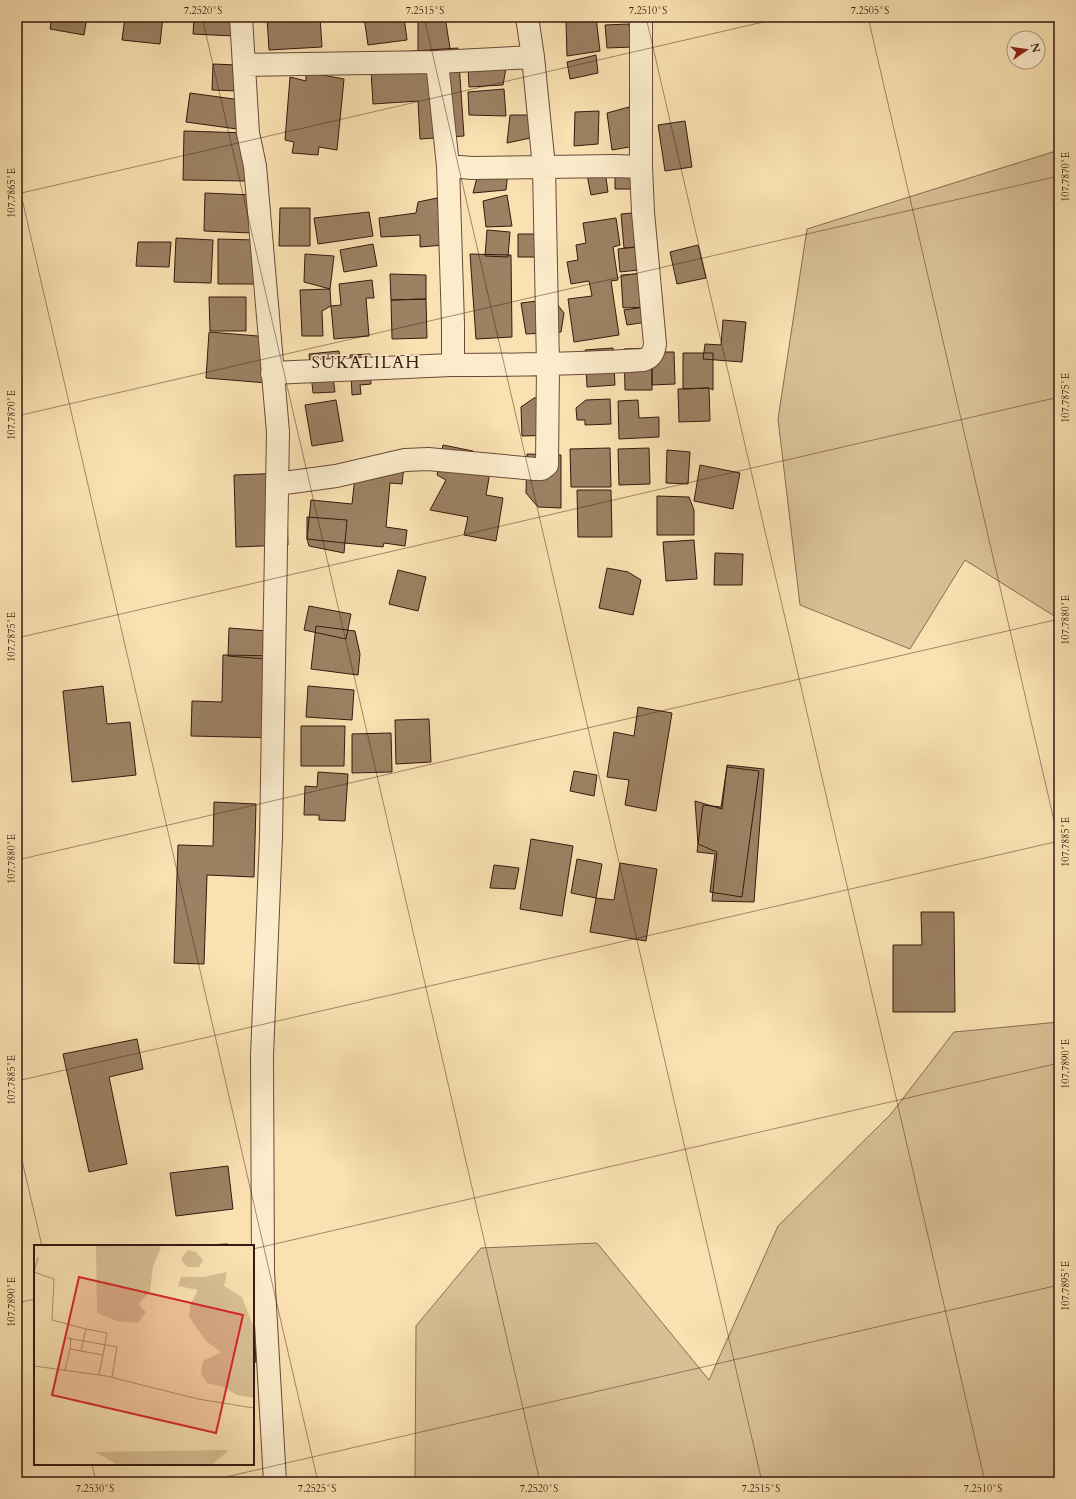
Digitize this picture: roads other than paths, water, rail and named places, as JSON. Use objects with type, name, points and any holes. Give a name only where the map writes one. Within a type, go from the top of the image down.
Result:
[{"type":"street","points":[[241,17],[248,132],[255,166],[278,432],[271,836],[262,1056],[263,1270],[275,1482]]},
{"type":"street","points":[[277,484],[336,476],[417,459],[535,469],[545,468],[548,460],[548,365],[544,167],[533,57],[527,17]]},
{"type":"street","points":[[272,373],[451,366],[548,365],[648,359],[655,351],[655,344],[643,212],[641,167],[641,17]]},
{"type":"street","points":[[244,65],[437,62],[533,57]]},
{"type":"street","points":[[437,62],[448,166],[453,324],[453,360],[451,366]]},
{"type":"street","points":[[448,166],[472,168],[641,167]]},
{"type":"district","name":"SUKALILAH","points":[[366,362]]}]
